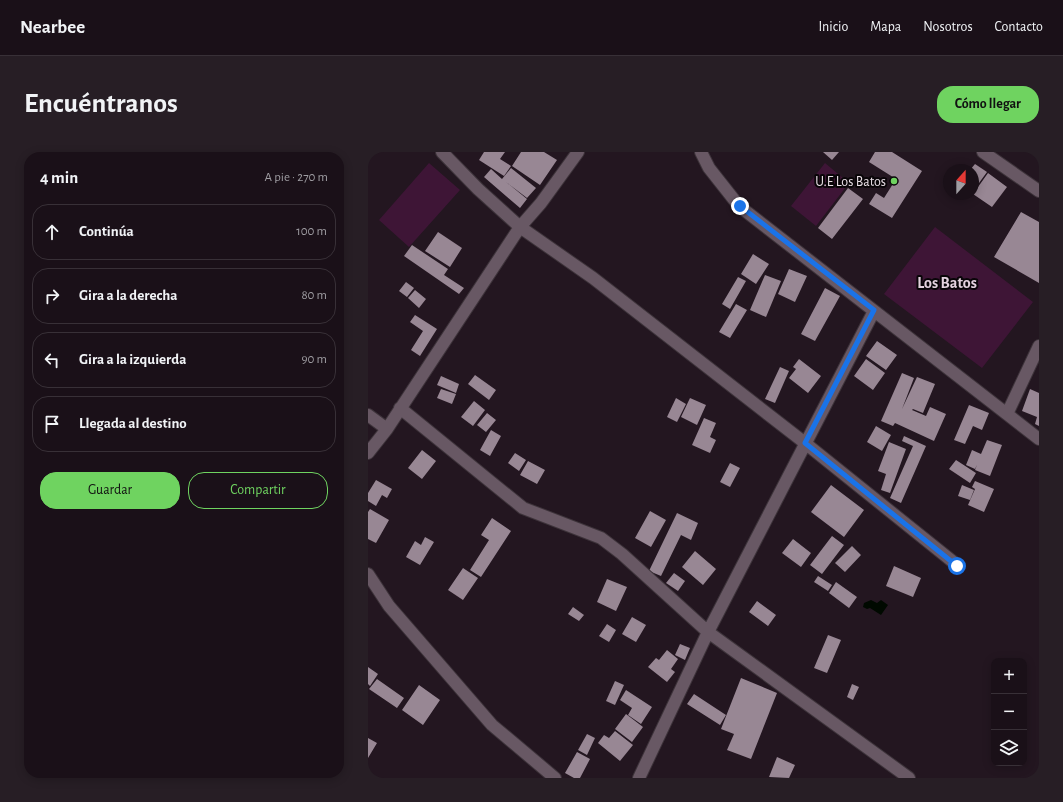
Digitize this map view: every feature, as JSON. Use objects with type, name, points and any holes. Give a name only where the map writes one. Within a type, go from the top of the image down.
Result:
[{"type":"street","points":[[442,152],[478,189],[520,227],[593,278],[805,443],[957,566]]},
{"type":"street","points":[[368,453],[386,429],[520,227],[578,152]]},
{"type":"street","points":[[701,152],[709,168],[740,206],[1039,439]]},
{"type":"street","points":[[983,152],[1039,191]]},
{"type":"street","points":[[640,778],[708,632],[874,310]]},
{"type":"street","points":[[1007,414],[1039,346]]},
{"type":"street","points":[[400,408],[523,508],[601,538],[617,550],[708,632],[909,778]]},
{"type":"street","points":[[368,415],[386,429]]},
{"type":"street","points":[[368,574],[389,606],[492,725],[555,778]]},
{"type":"shaded area","points":[[429,163],[460,190],[409,247],[379,220]]},
{"type":"shaded area","points":[[825,163],[849,183],[816,226],[791,206]]},
{"type":"shaded area","points":[[935,227],[1033,302],[982,368],[884,294]]},
{"type":"shaded area","points":[[871,600],[877,603],[881,600],[888,605],[881,615],[870,608],[867,609],[863,607],[864,603]]},
{"type":"building","points":[[484,152],[505,152],[500,159],[511,166],[504,176],[479,160]]},
{"type":"building","points":[[521,152],[544,152],[557,160],[540,185],[512,166]]},
{"type":"building","points":[[823,152],[839,152],[832,160]]},
{"type":"building","points":[[875,152],[892,152],[922,171],[892,218],[869,204],[876,193],[884,198],[896,179],[869,162]]},
{"type":"building","points":[[979,167],[987,172],[979,183]]},
{"type":"building","points":[[511,168],[536,188],[527,198],[506,182],[527,199],[520,208],[484,177],[491,169],[502,179]]},
{"type":"building","points":[[988,173],[1007,187],[992,207],[979,198],[979,186]]},
{"type":"building","points":[[848,188],[863,199],[832,239],[818,228]]},
{"type":"building","points":[[1021,212],[1039,222],[1039,283],[994,257]]},
{"type":"building","points":[[438,232],[462,248],[450,267],[425,251]]},
{"type":"building","points":[[412,245],[448,269],[444,275],[464,288],[459,294],[404,256]]},
{"type":"building","points":[[753,254],[769,264],[756,284],[741,274]]},
{"type":"building","points":[[789,269],[807,276],[795,302],[778,294]]},
{"type":"building","points":[[765,275],[781,281],[766,317],[750,310]]},
{"type":"building","points":[[738,277],[746,281],[730,309],[722,304]]},
{"type":"building","points":[[406,282],[414,288],[407,297],[399,291]]},
{"type":"building","points":[[825,288],[840,296],[815,341],[801,334]]},
{"type":"building","points":[[415,290],[426,299],[419,308],[408,298]]},
{"type":"building","points":[[736,304],[747,310],[730,338],[719,332]]},
{"type":"building","points":[[415,315],[437,329],[420,356],[411,350],[423,331],[410,322]]},
{"type":"building","points":[[877,341],[897,355],[886,370],[866,356]]},
{"type":"building","points":[[799,359],[821,376],[808,393],[789,378],[796,369],[793,367]]},
{"type":"building","points":[[866,359],[885,373],[873,390],[854,376]]},
{"type":"building","points":[[780,367],[789,371],[775,403],[765,399]]},
{"type":"building","points":[[902,373],[914,378],[902,409],[917,377],[935,384],[923,413],[913,409],[912,410],[926,416],[930,407],[946,414],[934,441],[895,423],[893,426],[881,421]]},
{"type":"building","points":[[475,375],[496,390],[489,400],[468,384]]},
{"type":"building","points":[[441,376],[459,384],[456,393],[437,385]]},
{"type":"building","points":[[441,389],[456,394],[452,404],[437,398]]},
{"type":"building","points":[[1030,389],[1039,393],[1039,426],[1035,424],[1037,417],[1022,411]]},
{"type":"building","points":[[676,398],[686,404],[677,422],[667,417]]},
{"type":"building","points":[[690,398],[706,405],[697,425],[681,417]]},
{"type":"building","points":[[474,401],[485,410],[473,426],[461,417]]},
{"type":"building","points":[[969,405],[989,413],[982,430],[973,426],[965,444],[954,440]]},
{"type":"building","points":[[487,413],[496,420],[486,432],[477,425]]},
{"type":"building","points":[[704,418],[716,423],[710,437],[716,440],[710,453],[692,445]]},
{"type":"building","points":[[876,426],[891,435],[882,451],[867,442]]},
{"type":"building","points":[[491,430],[501,436],[490,456],[480,450]]},
{"type":"building","points":[[904,436],[926,446],[901,503],[890,498],[913,446],[902,441]]},
{"type":"building","points":[[987,440],[1002,445],[990,476],[975,470],[977,465],[975,469],[966,465],[972,450],[981,454]]},
{"type":"building","points":[[889,442],[906,449],[890,493],[881,490],[886,474],[878,471]]},
{"type":"building","points":[[422,450],[436,461],[422,479],[408,468]]},
{"type":"building","points":[[515,453],[526,460],[519,471],[508,463]]},
{"type":"building","points":[[956,460],[976,473],[970,483],[949,469]]},
{"type":"building","points":[[528,461],[545,470],[537,484],[520,475]]},
{"type":"building","points":[[730,463],[740,468],[730,487],[720,482]]},
{"type":"building","points":[[376,480],[392,489],[387,498],[382,495],[376,506],[368,501],[368,493]]},
{"type":"building","points":[[975,481],[994,489],[984,512],[968,505],[975,489],[972,487]]},
{"type":"building","points":[[831,485],[864,510],[844,537],[811,512]]},
{"type":"building","points":[[962,485],[974,490],[970,500],[958,496]]},
{"type":"building","points":[[370,509],[389,520],[376,543],[368,539],[368,512]]},
{"type":"building","points":[[650,511],[666,520],[651,547],[635,538]]},
{"type":"building","points":[[677,513],[698,523],[691,540],[681,535],[661,576],[649,571]]},
{"type":"building","points":[[492,518],[511,531],[481,577],[470,570],[489,540],[481,535]]},
{"type":"building","points":[[832,536],[844,545],[822,574],[810,565]]},
{"type":"building","points":[[425,537],[434,542],[420,565],[406,557],[415,541],[421,545]]},
{"type":"building","points":[[793,539],[811,553],[801,567],[782,553]]},
{"type":"building","points":[[852,546],[861,555],[845,572],[835,563]]},
{"type":"building","points":[[695,551],[716,569],[703,585],[682,567]]},
{"type":"building","points":[[894,566],[921,578],[913,597],[886,586]]},
{"type":"building","points":[[463,568],[478,578],[463,600],[448,590]]},
{"type":"building","points":[[674,573],[685,581],[678,591],[666,583]]},
{"type":"building","points":[[818,576],[832,585],[828,591],[814,582]]},
{"type":"building","points":[[607,579],[627,587],[616,611],[597,602]]},
{"type":"building","points":[[836,582],[857,597],[849,608],[829,593]]},
{"type":"building","points":[[757,601],[776,615],[768,626],[749,612]]},
{"type":"building","points":[[573,607],[584,615],[579,621],[568,614]]},
{"type":"building","points":[[632,617],[646,625],[636,642],[622,634]]},
{"type":"building","points":[[607,624],[616,630],[609,642],[599,636]]},
{"type":"building","points":[[828,635],[841,640],[827,673],[814,668]]},
{"type":"building","points":[[680,644],[690,648],[685,660],[675,655]]},
{"type":"building","points":[[667,650],[678,659],[671,669],[675,672],[667,682],[648,667],[656,658],[659,660]]},
{"type":"building","points":[[368,667],[378,674],[370,686],[368,684]]},
{"type":"building","points":[[741,678],[777,693],[751,759],[727,750],[734,734],[721,729]]},
{"type":"building","points":[[377,679],[404,698],[397,708],[369,689]]},
{"type":"building","points":[[615,681],[624,685],[615,705],[606,701]]},
{"type":"building","points":[[852,684],[859,687],[853,700],[847,697]]},
{"type":"building","points":[[419,685],[440,700],[423,725],[402,710]]},
{"type":"building","points":[[626,690],[652,707],[641,724],[628,715],[632,708],[620,700]]},
{"type":"building","points":[[694,694],[726,715],[720,725],[687,704]]},
{"type":"building","points":[[626,714],[643,727],[632,742],[615,729]]},
{"type":"building","points":[[615,731],[633,745],[620,761],[598,743],[604,735],[609,738]]},
{"type":"building","points":[[587,734],[595,738],[587,755],[578,750]]},
{"type":"building","points":[[368,738],[377,743],[368,758]]},
{"type":"building","points":[[577,752],[590,759],[580,778],[574,778],[565,773]]},
{"type":"building","points":[[777,757],[795,765],[789,778],[769,777]]},
{"type":"place","name":"U.E Los Batos","points":[[894,181]]},
{"type":"district","name":"Los Batos","points":[[947,282]]},
{"type":"route","points":[[740,206],[874,310],[805,443],[957,566]]}]
